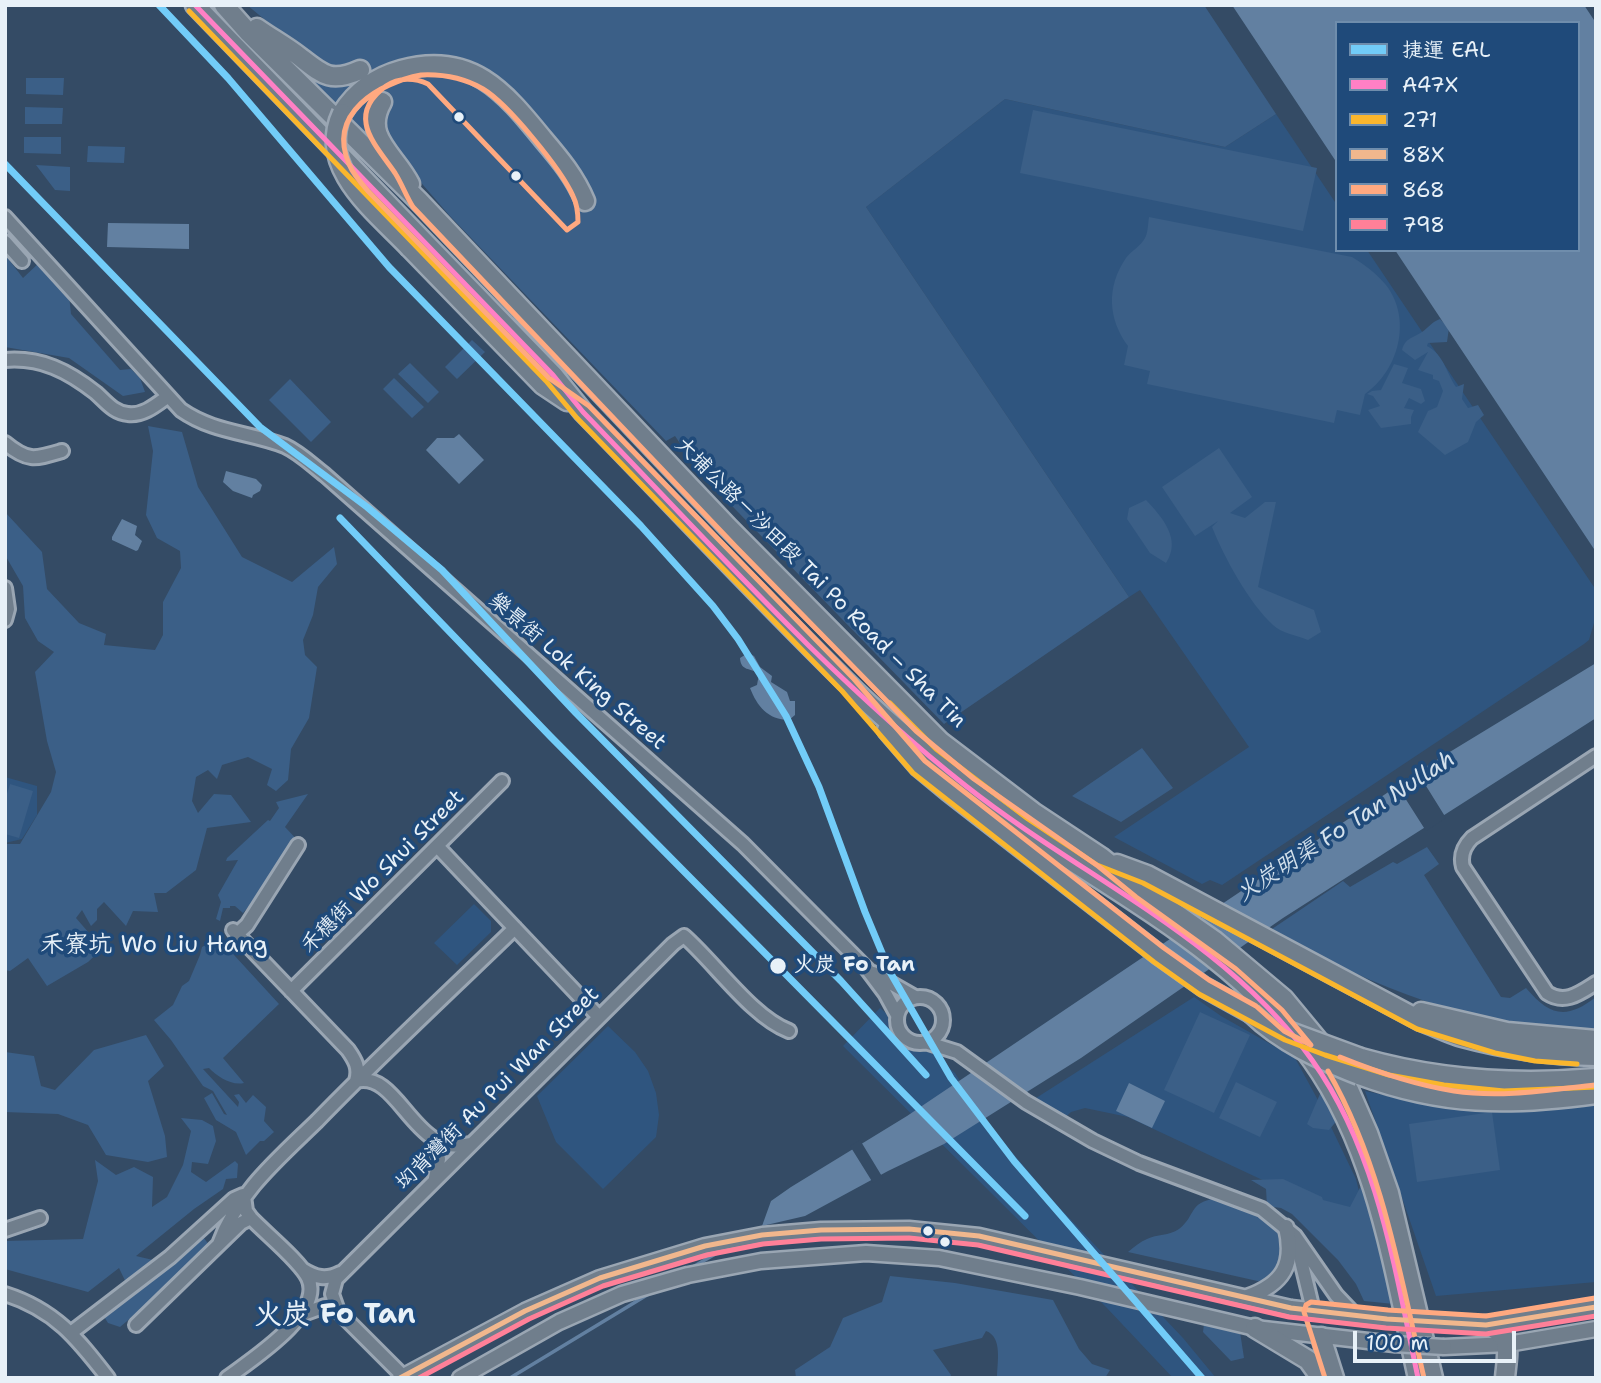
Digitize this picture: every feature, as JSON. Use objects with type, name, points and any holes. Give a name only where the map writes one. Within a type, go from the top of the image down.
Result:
[{"type":"highway","name":"大埔公路－沙田段 Tai Po Road – Sha Tin","points":[[195,5],[848,685],[990,803],[1181,924]]},
{"type":"highway","name":"大埔公路－沙田段 Tai Po Road – Sha Tin","points":[[228,10],[419,201],[728,527],[941,742],[1020,803],[1101,857],[1227,960],[1284,999],[1327,1051],[1350,1092],[1375,1151],[1389,1193],[1433,1378]]},
{"type":"highway","points":[[228,10],[299,56],[314,69],[329,76],[345,77],[360,70]]},
{"type":"highway","points":[[583,412],[543,385],[361,197],[340,166],[336,150],[339,119],[351,100],[367,86],[389,74],[411,67],[457,68],[502,91],[573,176],[585,201]]},
{"type":"highway","points":[[382,102],[374,125],[376,136],[402,169],[419,201]]},
{"type":"highway","points":[[848,685],[919,767],[1151,948],[1204,987],[1251,1013],[1423,1094],[1471,1101],[1517,1102],[1596,1094]]},
{"type":"highway","points":[[1101,857],[1147,875],[1421,1021],[1487,1043],[1535,1052],[1596,1056]]},
{"type":"highway","name":"大埔公路－沙田段 Tai Po Road – Sha Tin","points":[[1227,960],[1297,1040],[1333,1094],[1346,1119],[1363,1160],[1378,1209],[1418,1378]]},
{"type":"highway","points":[[1390,1005],[1507,1032],[1596,1040]]},
{"type":"highway","points":[[1360,1066],[1484,1080],[1542,1082],[1596,1078]]},
{"type":"highway","points":[[1486,1325],[1496,1328],[1508,1344],[1505,1378]]},
{"type":"highway","points":[[1255,1328],[1308,1360],[1321,1378]]},
{"type":"highway","points":[[1321,1337],[1334,1378]]},
{"type":"main road","points":[[403,1377],[525,1311],[588,1282],[657,1259],[724,1242],[782,1233],[864,1228],[968,1235],[1245,1298],[1356,1316],[1486,1325],[1596,1307]]},
{"type":"main road","points":[[1245,1298],[1272,1286],[1285,1269],[1291,1248],[1290,1232]]},
{"type":"main road","points":[[460,1378],[559,1322],[602,1302],[671,1279],[743,1264],[866,1253],[939,1258],[1041,1278],[1255,1328],[1321,1337],[1444,1346],[1508,1344],[1596,1329]]},
{"type":"main road","points":[[1313,1310],[1321,1337]]},
{"type":"street","name":"樂景街 Lok King Street","points":[[5,217],[181,410],[205,425],[283,446],[296,452],[326,475],[734,836],[867,969],[897,1015]]},
{"type":"street","points":[[5,242],[22,261]]},
{"type":"street","points":[[5,360],[48,363],[77,380],[116,411],[128,414],[148,410],[167,397]]},
{"type":"street","points":[[5,443],[22,457],[44,457],[62,451]]},
{"type":"street","points":[[5,588],[8,609],[5,620]]},
{"type":"street","points":[[1596,756],[1472,838],[1464,849],[1461,861],[1547,993],[1563,999],[1579,994],[1596,983]]},
{"type":"street","name":"禾穗街 Wo Shui Street","points":[[291,990],[502,781]]},
{"type":"street","points":[[298,845],[247,925],[235,932],[348,1050],[357,1065],[356,1081]]},
{"type":"street","points":[[437,846],[599,1017]]},
{"type":"street","points":[[219,1244],[224,1229],[245,1194],[370,1066],[515,928]]},
{"type":"street","name":"㘭背灣街 Au Pui Wan Street","points":[[341,1272],[684,936],[763,1016],[779,1028],[789,1031]]},
{"type":"street","name":"樂景街 Lok King Street","points":[[867,969],[915,997]]},
{"type":"street","points":[[963,1056],[947,1034],[941,1013],[934,1002],[915,997],[904,1003],[897,1015],[897,1023],[904,1036],[917,1042],[952,1049],[1026,1102],[1093,1141],[1139,1163],[1262,1209],[1290,1232],[1336,1295],[1356,1316]]},
{"type":"street","points":[[925,1042],[937,1034],[942,1021]]},
{"type":"street","points":[[356,1081],[368,1079],[383,1087],[435,1141],[439,1159],[435,1179]]},
{"type":"street","points":[[435,1141],[458,1147],[471,1144]]},
{"type":"street","points":[[227,1378],[301,1315],[307,1306],[311,1286],[300,1267],[251,1219],[243,1203],[245,1194]]},
{"type":"street","points":[[72,1332],[170,1257],[234,1199],[245,1194]]},
{"type":"street","points":[[5,1230],[40,1218]]},
{"type":"street","points":[[136,1325],[241,1223],[251,1219]]},
{"type":"street","points":[[1290,1232],[1313,1310]]},
{"type":"street","points":[[300,1267],[323,1278],[341,1272]]},
{"type":"street","points":[[338,1311],[332,1294],[341,1272]]},
{"type":"street","points":[[5,1294],[39,1307],[72,1332],[108,1378]]},
{"type":"street","points":[[301,1315],[325,1306],[338,1311],[403,1377]]},
{"type":"shaded area","points":[[247,5],[1204,5],[1276,114],[1225,147],[1005,99],[866,207],[1129,597],[944,724],[701,474],[675,436],[666,441],[449,215],[391,148],[383,153],[295,63],[304,52]]},
{"type":"shaded area","points":[[26,78],[64,78],[63,95],[26,94]]},
{"type":"shaded area","points":[[1005,99],[1225,147],[1276,114],[1335,202],[1335,252],[1368,252],[1596,590],[1596,616],[1589,640],[1222,885],[1210,880],[1202,884],[1114,837],[1249,747],[1140,590],[1129,597],[866,207]]},
{"type":"shaded area","points":[[25,107],[63,108],[62,124],[25,124]]},
{"type":"shaded area","points":[[1033,110],[1317,168],[1303,231],[1020,173]]},
{"type":"shaded area","points":[[24,137],[61,137],[61,154],[24,153]]},
{"type":"shaded area","points":[[88,146],[125,147],[124,163],[87,162]]},
{"type":"shaded area","points":[[36,165],[70,167],[70,191],[55,190]]},
{"type":"shaded area","points":[[1149,217],[1352,257],[1378,277],[1394,299],[1400,329],[1393,359],[1386,372],[1365,394],[1360,415],[1337,410],[1334,423],[1147,384],[1150,371],[1124,365],[1128,346],[1113,314],[1113,291],[1115,280],[1126,258],[1145,238]]},
{"type":"shaded area","points":[[6,256],[23,278],[42,260],[68,286],[71,314],[120,370],[131,369],[140,378],[145,392],[123,396],[69,358],[5,347]]},
{"type":"shaded area","points":[[1440,319],[1449,328],[1447,342],[1428,343],[1427,346],[1441,359],[1456,387],[1464,384],[1462,399],[1468,408],[1478,405],[1484,415],[1476,422],[1468,442],[1445,455],[1418,432],[1428,411],[1437,407],[1443,391],[1439,381],[1433,379],[1433,375],[1418,370],[1428,352],[1415,360],[1402,350],[1407,341]]},
{"type":"shaded area","points":[[472,340],[485,352],[457,379],[445,367]]},
{"type":"shaded area","points":[[410,363],[439,392],[428,403],[398,374]]},
{"type":"shaded area","points":[[1394,364],[1408,368],[1402,383],[1421,389],[1425,401],[1421,404],[1409,398],[1404,408],[1414,410],[1411,424],[1381,428],[1368,410],[1380,406],[1373,396],[1367,394],[1381,390]]},
{"type":"shaded area","points":[[394,378],[424,407],[412,418],[383,389]]},
{"type":"shaded area","points":[[290,379],[331,422],[311,442],[269,400]]},
{"type":"shaded area","points":[[148,426],[182,432],[198,487],[242,557],[292,582],[334,547],[337,564],[318,587],[313,615],[303,640],[305,655],[317,667],[309,718],[291,749],[288,780],[276,791],[267,785],[272,769],[248,757],[222,765],[217,779],[208,770],[196,777],[192,801],[198,813],[214,794],[231,795],[251,822],[207,828],[196,870],[166,893],[154,893],[158,912],[133,911],[126,926],[104,902],[97,909],[97,920],[91,926],[82,910],[76,918],[89,933],[108,943],[88,962],[47,986],[28,958],[10,971],[5,970],[5,844],[20,844],[51,792],[56,772],[47,741],[35,672],[54,652],[38,641],[25,618],[23,586],[5,555],[5,512],[42,552],[47,589],[79,623],[106,634],[104,645],[155,650],[163,635],[163,602],[181,568],[180,551],[157,538],[146,515],[153,451]]},
{"type":"shaded area","points":[[1219,448],[1252,497],[1230,513],[1245,518],[1265,502],[1276,502],[1258,587],[1314,610],[1321,632],[1308,640],[1276,628],[1255,605],[1217,539],[1212,527],[1218,521],[1195,536],[1162,487]]},
{"type":"shaded area","points":[[1146,500],[1164,521],[1171,537],[1172,545],[1166,563],[1150,553],[1127,519],[1129,508]]},
{"type":"shaded area","points":[[1142,748],[1173,788],[1121,822],[1072,796]]},
{"type":"shaded area","points":[[5,777],[37,786],[37,815],[22,839],[5,843]]},
{"type":"shaded area","points":[[10,784],[33,791],[19,838],[5,834],[5,800]]},
{"type":"shaded area","points":[[308,794],[285,827],[302,845],[243,913],[235,906],[230,906],[223,908],[220,921],[216,919],[221,902],[218,895],[238,860],[226,861],[227,858],[270,821],[279,808],[276,802]]},
{"type":"shaded area","points":[[1427,847],[1439,864],[1424,875],[1501,997],[1510,998],[1526,988],[1551,1009],[1567,1012],[1596,997],[1596,1033],[1509,1023],[1427,1002],[1349,970],[1272,929],[1343,881],[1350,887],[1393,862],[1397,864]]},
{"type":"shaded area","points":[[474,904],[491,921],[491,932],[457,965],[434,943]]},
{"type":"shaded area","points":[[211,942],[223,943],[279,1004],[223,1058],[244,1083],[229,1082],[209,1068],[203,1069],[238,1107],[239,1102],[234,1095],[239,1094],[246,1103],[253,1095],[266,1107],[264,1121],[274,1132],[246,1155],[236,1132],[216,1120],[204,1098],[212,1093],[227,1115],[213,1091],[203,1086],[154,1020],[173,1005],[182,986],[189,981],[202,947]]},
{"type":"shaded area","points":[[1194,997],[1221,1016],[1295,1058],[1356,1179],[1364,1212],[1313,1199],[1271,1184],[1128,1117],[1085,1108],[1071,1112],[1056,1126],[1033,1100]]},
{"type":"shaded area","points":[[880,1008],[955,1073],[976,1107],[1057,1205],[1183,1338],[1216,1378],[1173,1378],[1106,1307],[843,1046]]},
{"type":"shaded area","points":[[1200,1012],[1250,1035],[1214,1113],[1164,1090]]},
{"type":"shaded area","points":[[608,1026],[635,1052],[648,1071],[656,1093],[659,1115],[656,1137],[603,1189],[556,1142],[537,1096]]},
{"type":"shaded area","points":[[146,1035],[164,1066],[148,1081],[165,1136],[167,1157],[148,1162],[106,1155],[88,1125],[58,1114],[5,1112],[5,1052],[34,1056],[41,1086],[55,1090],[94,1050]]},
{"type":"shaded area","points":[[1236,1082],[1277,1102],[1260,1137],[1219,1118]]},
{"type":"shaded area","points":[[1323,1087],[1339,1118],[1329,1130],[1313,1128],[1307,1124]]},
{"type":"shaded area","points":[[1365,1091],[1425,1104],[1507,1107],[1596,1095],[1596,1282],[1436,1296]]},
{"type":"shaded area","points":[[1492,1112],[1500,1170],[1417,1182],[1409,1124]]},
{"type":"shaded area","points":[[181,1118],[202,1120],[213,1126],[216,1141],[208,1164],[192,1162],[191,1172],[206,1182],[235,1161],[238,1164],[237,1178],[226,1179],[223,1189],[136,1256],[170,1264],[203,1237],[210,1246],[152,1300],[120,1327],[108,1323],[103,1315],[131,1293],[119,1268],[88,1292],[5,1269],[5,1241],[83,1239],[98,1181],[95,1160],[116,1175],[134,1167],[153,1177],[152,1207],[167,1197],[183,1165],[191,1131]]},
{"type":"shaded area","points":[[1283,1179],[1322,1197],[1323,1200],[1350,1207],[1364,1180],[1394,1304],[1364,1301],[1356,1284],[1338,1260],[1292,1214],[1281,1208],[1267,1206],[1266,1189],[1251,1180]]},
{"type":"shaded area","points":[[1217,1198],[1265,1217],[1281,1228],[1282,1260],[1276,1271],[1262,1282],[1128,1252],[1147,1239],[1179,1229],[1197,1206]]},
{"type":"shaded area","points":[[890,1276],[955,1283],[1053,1300],[1079,1349],[1092,1364],[1110,1370],[1105,1378],[997,1378],[997,1345],[995,1339],[986,1331],[982,1338],[933,1350],[951,1375],[950,1378],[796,1378],[795,1370],[830,1347],[843,1318],[882,1302]]},
{"type":"shaded area","points":[[1204,1324],[1240,1332],[1244,1358],[1231,1361],[1203,1332]]},
{"type":"water","points":[[1232,5],[1584,5],[1596,23],[1596,552],[1396,252],[1580,252],[1580,21],[1335,21],[1335,160]]},
{"type":"water","points":[[108,223],[189,224],[189,249],[107,247]]},
{"type":"water","points":[[459,434],[484,460],[459,484],[426,450],[437,438],[454,438]]},
{"type":"water","points":[[226,471],[256,479],[262,485],[260,491],[252,498],[233,491],[223,482]]},
{"type":"water","points":[[122,519],[137,526],[135,535],[142,541],[136,551],[112,540]]},
{"type":"water","points":[[748,653],[772,676],[771,682],[787,692],[790,701],[795,701],[795,715],[789,720],[769,715],[756,701],[750,688],[757,685],[759,674],[744,667],[740,658]]},
{"type":"water","points":[[1596,663],[1596,718],[1283,918],[1081,1058],[944,1144],[805,1216],[762,1226],[771,1201],[791,1187],[907,1116],[1430,764]]},
{"type":"water","points":[[1129,1083],[1165,1101],[1152,1128],[1116,1111]]},
{"type":"pier","points":[[1418,773],[1446,818],[1426,831],[1398,787]]},
{"type":"pier","points":[[860,1140],[883,1178],[873,1183],[850,1146]]},
{"type":"waterway","name":"火炭明渠 Fo Tan Nullah","points":[[691,1268],[724,1249]]},
{"type":"waterway","name":"火炭明渠 Fo Tan Nullah","points":[[510,1378],[652,1292]]},
{"type":"metro line","name":"EAL","points":[[159,5],[228,78],[389,267],[641,526],[713,606],[738,639],[786,716],[819,787],[890,972],[951,1078],[1014,1161],[1202,1378]]},
{"type":"metro line","name":"EAL","points":[[5,164],[260,427],[367,507],[442,570],[576,713],[841,981],[926,1075]]},
{"type":"metro line","name":"EAL","points":[[340,518],[550,736],[1025,1216]]},
{"type":"transit line","name":"A47X","points":[[195,5],[553,375],[583,412],[768,605],[865,699],[914,743],[1010,819],[1195,944],[1277,1017],[1312,1060],[1335,1096],[1353,1133],[1381,1213],[1392,1254],[1418,1378]]},
{"type":"transit line","name":"271","points":[[189,11],[842,691],[913,773],[1154,962],[1199,994],[1285,1040],[1389,1075],[1444,1085],[1504,1091],[1596,1087]]},
{"type":"transit line","name":"868","points":[[421,75],[405,79],[389,85],[374,93],[361,103],[351,116],[345,130],[344,146],[351,168],[368,191],[549,378],[589,406],[854,679],[925,761],[1164,948],[1209,980],[1256,1006],[1284,1031],[1311,1045],[1282,1010],[1236,969],[1136,897],[1098,866],[974,779],[916,731],[736,547],[413,207],[395,173],[373,141],[366,119],[367,108],[374,97],[386,86],[391,83],[396,81],[402,80],[407,79],[428,84],[567,230],[578,222],[575,202],[567,184],[533,138],[506,108],[483,89],[461,79],[421,75]]},
{"type":"transit line","name":"271","points":[[890,703],[936,749],[1028,819],[1097,865],[1143,883],[1417,1029],[1495,1053],[1535,1061],[1577,1064]]},
{"type":"transit line","name":"868","points":[[1340,1057],[1411,1082],[1472,1093],[1525,1092],[1595,1085]]},
{"type":"transit line","name":"868","points":[[1328,1071],[1347,1107],[1376,1182],[1424,1378]]},
{"type":"transit line","name":"88X","points":[[400,1378],[525,1311],[600,1278],[705,1246],[762,1235],[821,1230],[909,1229],[979,1236],[1291,1308],[1387,1319],[1486,1325],[1596,1307]]},
{"type":"transit line","name":"798","points":[[419,1378],[529,1319],[603,1286],[707,1255],[763,1244],[821,1239],[909,1238],[978,1245],[1289,1317],[1386,1328],[1486,1334],[1596,1316]]},
{"type":"transit line","name":"868","points":[[1325,1378],[1304,1312],[1306,1305],[1311,1302],[1486,1316],[1595,1298]]},
{"type":"place","name":"火炭 Fo Tan","points":[[778,966]]},
{"type":"district","name":"禾寮坑 Wo Liu Hang","points":[[154,946]]},
{"type":"district","name":"火炭 Fo Tan","points":[[335,1316]]}]
